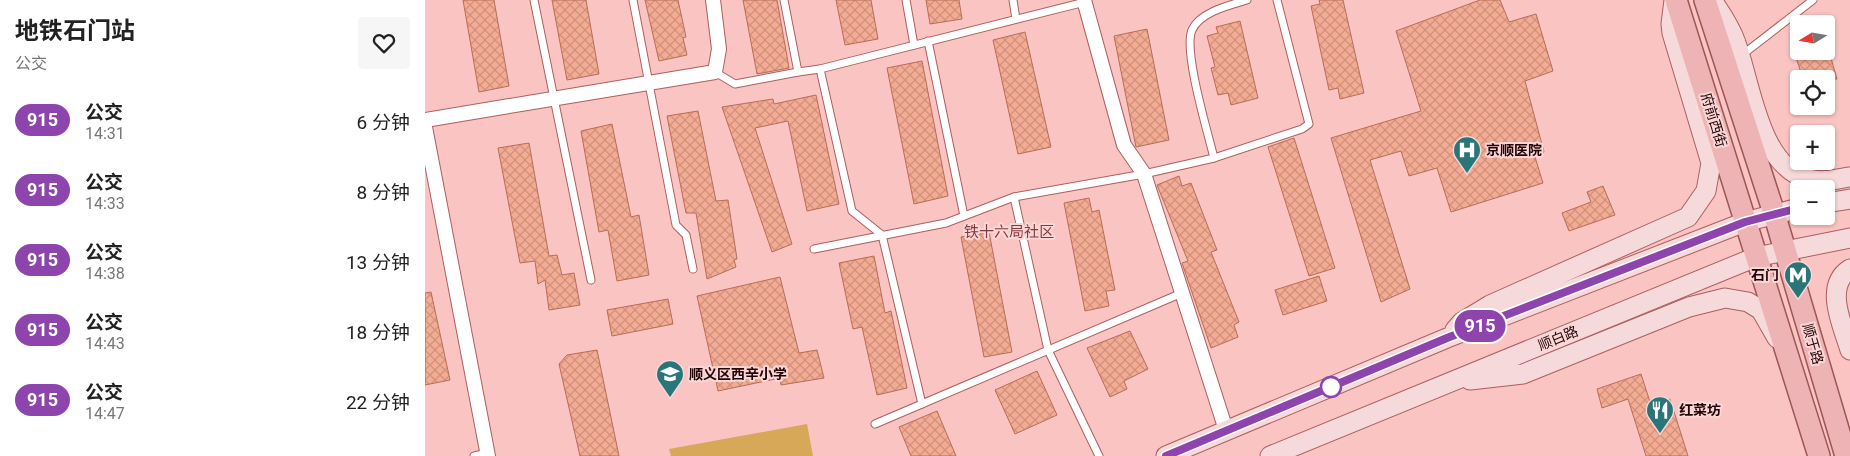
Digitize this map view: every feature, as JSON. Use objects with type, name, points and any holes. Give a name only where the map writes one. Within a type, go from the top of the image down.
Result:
[{"type":"main road","name":"府前西街","points":[[1675,0],[1751,240]]},
{"type":"main road","points":[[1447,338],[1462,322],[1490,305],[1688,217],[1701,200],[1709,180],[1711,163],[1672,33],[1671,24],[1675,0]]},
{"type":"main road","name":"府前西街","points":[[1705,0],[1733,62],[1780,231]]},
{"type":"main road","points":[[1711,0],[1729,28],[1733,62],[1766,138],[1780,161],[1795,174],[1808,179],[1820,181],[1850,176]]},
{"type":"main road","points":[[1835,202],[1850,199]]},
{"type":"main road","name":"顺白路","points":[[1271,456],[1456,380],[1751,240],[1780,231],[1790,219]]},
{"type":"main road","name":"顺白路","points":[[1166,456],[1447,338],[1751,240],[1780,231],[1850,238]]},
{"type":"main road","name":"顺于路","points":[[1780,231],[1846,456]]},
{"type":"main road","name":"顺于路","points":[[1751,240],[1819,456]]},
{"type":"main road","points":[[1850,269],[1844,272],[1835,294],[1850,350]]},
{"type":"main road","points":[[1456,380],[1487,379],[1523,374],[1689,307],[1725,298],[1748,302],[1761,310],[1777,338],[1796,379]]},
{"type":"street","points":[[425,120],[715,72],[719,49],[713,0]]},
{"type":"street","points":[[1084,1],[1124,145],[1144,174],[1227,430]]},
{"type":"street","points":[[425,127],[483,455]]},
{"type":"lane","points":[[534,0],[591,280]]},
{"type":"lane","points":[[633,0],[676,225],[686,235],[693,268]]},
{"type":"lane","points":[[784,0],[798,72]]},
{"type":"lane","points":[[906,0],[914,45]]},
{"type":"lane","points":[[1013,0],[1016,19]]},
{"type":"lane","points":[[1214,158],[1189,52],[1192,30],[1211,11],[1245,0]]},
{"type":"lane","points":[[814,249],[947,222],[1014,197],[1144,174],[1214,158],[1302,129],[1309,124],[1277,0]]},
{"type":"lane","points":[[1733,62],[1813,0]]},
{"type":"lane","points":[[715,72],[735,84],[820,69],[1084,1]]},
{"type":"lane","points":[[928,42],[964,216]]},
{"type":"lane","points":[[820,69],[852,211],[882,235],[922,404]]},
{"type":"lane","points":[[1014,197],[1048,350],[1099,456]]},
{"type":"lane","points":[[875,424],[1182,293]]},
{"type":"shaded area","points":[[807,424],[813,456],[671,456],[669,449]]},
{"type":"building","points":[[463,0],[494,0],[509,86],[479,92]]},
{"type":"building","points":[[552,0],[586,0],[599,74],[567,80]]},
{"type":"building","points":[[645,0],[678,0],[686,37],[683,38],[687,55],[659,61]]},
{"type":"building","points":[[743,0],[777,0],[789,68],[757,74]]},
{"type":"building","points":[[836,0],[871,0],[878,39],[845,45]]},
{"type":"building","points":[[926,0],[959,0],[962,19],[930,24]]},
{"type":"building","points":[[1319,0],[1343,0],[1364,93],[1340,99],[1338,88],[1329,90],[1311,6],[1320,4]]},
{"type":"building","points":[[1480,0],[1500,0],[1509,22],[1536,14],[1553,71],[1525,81],[1544,152],[1535,157],[1543,183],[1451,212],[1437,168],[1409,176],[1401,151],[1370,160],[1410,289],[1381,302],[1331,138],[1421,111],[1396,31]]},
{"type":"building","points":[[1240,21],[1258,98],[1231,105],[1228,93],[1218,95],[1211,68],[1215,67],[1207,36],[1218,33],[1216,27]]},
{"type":"building","points":[[1147,29],[1169,140],[1136,147],[1114,36]]},
{"type":"building","points":[[1025,32],[1051,147],[1018,154],[993,40]]},
{"type":"building","points":[[1797,60],[1832,60],[1834,70],[1800,70]]},
{"type":"building","points":[[922,61],[948,196],[914,204],[887,68]]},
{"type":"building","points":[[816,95],[839,204],[807,211],[788,121],[755,128],[792,244],[772,252],[722,107],[773,99],[774,104]]},
{"type":"building","points":[[698,111],[716,201],[728,200],[737,259],[734,260],[736,267],[707,279],[696,213],[686,213],[667,116]]},
{"type":"building","points":[[612,124],[631,217],[639,215],[649,275],[617,281],[608,230],[599,232],[581,131]]},
{"type":"building","points":[[1294,138],[1335,268],[1309,276],[1268,147]]},
{"type":"building","points":[[529,143],[549,256],[557,255],[562,275],[574,273],[580,305],[549,310],[545,280],[538,284],[535,261],[520,263],[498,148]]},
{"type":"building","points":[[1179,176],[1182,186],[1191,183],[1217,250],[1211,252],[1239,322],[1234,325],[1238,337],[1211,348],[1182,263],[1188,261],[1157,185]]},
{"type":"building","points":[[1603,186],[1615,215],[1569,231],[1562,213],[1591,202],[1587,192]]},
{"type":"building","points":[[1089,198],[1092,212],[1099,210],[1115,290],[1106,291],[1109,306],[1085,311],[1064,203]]},
{"type":"building","points":[[989,232],[1012,352],[984,357],[961,237]]},
{"type":"building","points":[[874,256],[885,313],[891,311],[907,388],[877,395],[862,327],[853,329],[839,263]]},
{"type":"building","points":[[1319,276],[1327,301],[1283,315],[1275,290]]},
{"type":"building","points":[[780,277],[799,353],[817,350],[824,378],[781,385],[780,378],[718,391],[697,296]]},
{"type":"building","points":[[431,292],[450,380],[425,385],[425,293]]},
{"type":"building","points":[[668,299],[673,324],[612,336],[607,310]]},
{"type":"building","points":[[1130,331],[1148,369],[1124,381],[1127,389],[1110,397],[1087,348]]},
{"type":"building","points":[[597,350],[619,456],[580,456],[559,364],[567,355]]},
{"type":"building","points":[[1037,371],[1057,415],[1015,434],[995,390]]},
{"type":"building","name":"红菜坊","points":[[1641,374],[1651,405],[1670,399],[1688,456],[1646,456],[1628,399],[1602,408],[1597,389]]},
{"type":"building","points":[[937,411],[956,456],[911,456],[899,427]]},
{"type":"bus line","name":"915","points":[[1166,456],[1447,338],[1745,222],[1790,210]]},
{"type":"place","name":"京顺医院","points":[[1467,174]]},
{"type":"place","name":"石门","points":[[1798,299]]},
{"type":"place","name":"顺义区西辛小学","points":[[670,398]]},
{"type":"place","name":"红菜坊","points":[[1660,434]]},
{"type":"district","name":"铁十六局社区","points":[[1009,232]]}]
